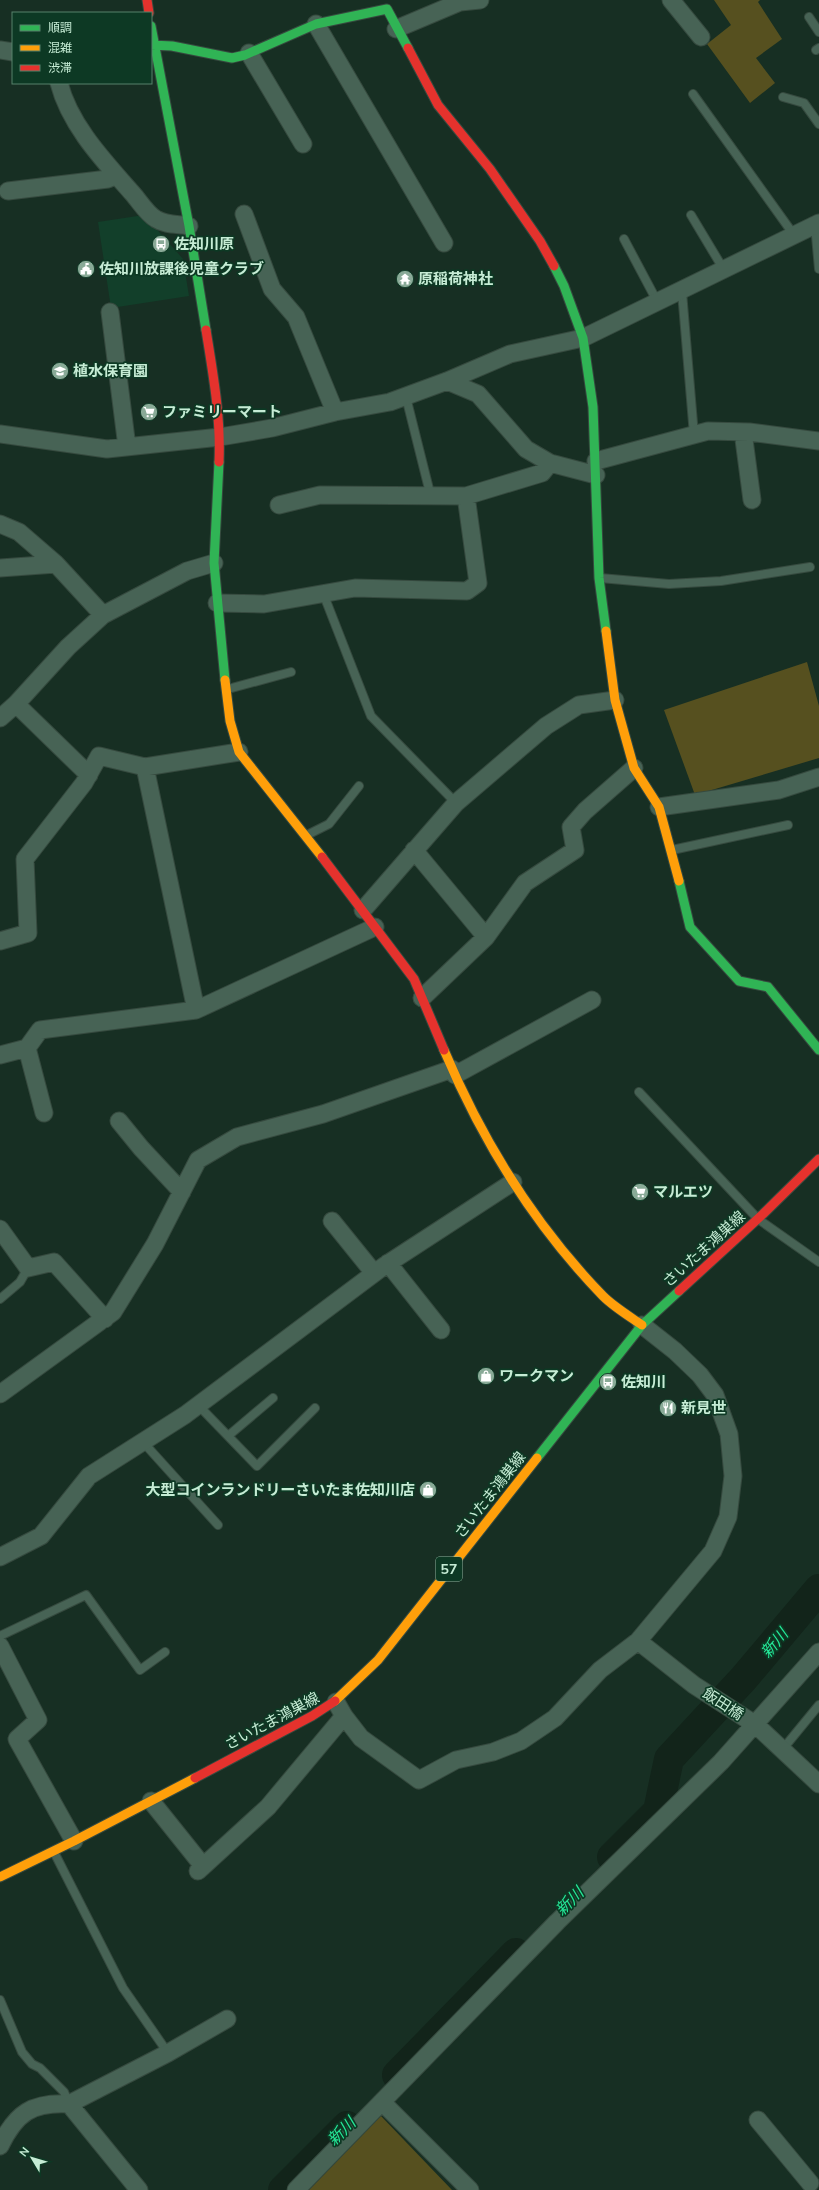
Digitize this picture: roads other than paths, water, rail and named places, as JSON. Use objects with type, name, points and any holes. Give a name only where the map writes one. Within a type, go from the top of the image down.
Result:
[{"type":"street","points":[[147,0],[149,12]]},
{"type":"street","points":[[396,29],[460,2],[480,0]]},
{"type":"street","points":[[671,0],[701,37]]},
{"type":"street","points":[[151,1801],[200,1869],[268,1807],[340,1709],[361,1738],[419,1780],[456,1760],[493,1752],[521,1741],[555,1718],[600,1670],[638,1641],[713,1551],[728,1517],[733,1476],[729,1434],[715,1395],[700,1374],[675,1351],[604,1298],[538,1220],[496,1155],[454,1072],[414,979],[306,835],[239,752],[230,721],[225,690],[214,563],[220,437],[218,408],[189,226],[153,45],[192,49],[232,58],[249,53],[316,24],[384,5],[438,105],[490,169],[540,242],[564,286],[583,338],[593,407],[599,578],[615,700],[634,768],[659,807],[690,927],[739,981],[768,987],[819,1050]]},
{"type":"street","points":[[316,24],[444,243]]},
{"type":"street","points":[[0,50],[12,52]]},
{"type":"street","points":[[249,53],[303,144]]},
{"type":"street","points":[[59,84],[63,100],[75,121],[116,175],[156,219],[163,222],[189,226]]},
{"type":"street","points":[[8,191],[108,179],[116,175]]},
{"type":"street","points":[[244,214],[272,289],[296,317],[335,412]]},
{"type":"street","points":[[0,434],[107,449],[220,437],[272,428],[335,412],[390,402],[447,381],[510,354],[583,338],[682,292],[817,224]]},
{"type":"street","points":[[110,312],[128,447]]},
{"type":"street","points":[[447,381],[478,394],[526,450],[550,463],[596,468],[708,431],[743,432],[819,441]]},
{"type":"street","points":[[743,432],[752,500]]},
{"type":"street","points":[[279,505],[320,495],[431,497],[466,496],[542,473],[550,463]]},
{"type":"street","points":[[217,603],[264,604],[355,588],[467,591],[478,583],[466,496]]},
{"type":"street","points":[[0,524],[19,532],[56,564],[103,615]]},
{"type":"street","points":[[0,718],[16,704],[68,647],[103,615],[187,571],[214,563]]},
{"type":"street","points":[[0,568],[56,564]]},
{"type":"street","points":[[363,910],[456,803],[546,726],[579,705],[615,700]]},
{"type":"street","points":[[16,704],[89,775]]},
{"type":"street","points":[[0,941],[28,933],[25,859],[89,775],[99,756],[145,766],[239,752]]},
{"type":"street","points":[[145,766],[196,1010]]},
{"type":"street","points":[[422,998],[486,937],[525,883],[575,850],[570,827],[585,811],[634,768]]},
{"type":"street","points":[[659,807],[779,790],[819,777]]},
{"type":"street","points":[[414,850],[486,937]]},
{"type":"street","points":[[0,1055],[27,1048],[40,1030],[196,1010],[375,927]]},
{"type":"street","points":[[0,1394],[105,1320],[113,1312],[155,1244],[198,1160],[237,1137],[323,1114],[454,1072],[592,1000]]},
{"type":"street","points":[[27,1048],[44,1113]]},
{"type":"street","points":[[119,1121],[141,1148],[182,1192]]},
{"type":"street","name":"さいたま鴻巣線","points":[[0,1877],[151,1801],[340,1709],[642,1325],[758,1219],[819,1160]]},
{"type":"street","points":[[0,1557],[41,1536],[89,1476],[198,1406],[381,1268],[513,1182]]},
{"type":"street","points":[[332,1221],[381,1268],[441,1330]]},
{"type":"street","points":[[0,1229],[28,1268],[54,1262],[105,1320]]},
{"type":"street","name":"飯田橋","points":[[638,1641],[694,1685],[754,1723],[819,1784]]},
{"type":"street","points":[[0,1646],[38,1720],[17,1738],[74,1841]]},
{"type":"street","points":[[296,2190],[383,2103],[558,1922],[721,1762],[754,1723],[819,1652]]},
{"type":"street","points":[[0,2146],[13,2123],[36,2106],[51,2103],[69,2104],[168,2053],[227,2019]]},
{"type":"street","points":[[383,2103],[470,2190]]},
{"type":"street","points":[[69,2104],[139,2190]]},
{"type":"street","points":[[758,2120],[810,2183]]},
{"type":"lane","points":[[809,17],[819,32]]},
{"type":"lane","points":[[693,94],[794,235]]},
{"type":"lane","points":[[783,97],[804,103],[819,124]]},
{"type":"lane","points":[[691,215],[724,270]]},
{"type":"lane","points":[[817,224],[819,269]]},
{"type":"lane","points":[[624,239],[658,303]]},
{"type":"lane","points":[[682,292],[694,435]]},
{"type":"lane","points":[[406,396],[431,497]]},
{"type":"lane","points":[[599,578],[669,584],[721,581],[810,567]]},
{"type":"lane","points":[[323,593],[371,716],[456,803]]},
{"type":"lane","points":[[225,690],[291,672]]},
{"type":"lane","points":[[306,835],[329,824],[359,786]]},
{"type":"lane","points":[[671,850],[788,825]]},
{"type":"lane","points":[[639,1092],[758,1219],[819,1262]]},
{"type":"lane","points":[[0,1299],[20,1282],[28,1268]]},
{"type":"lane","points":[[228,1436],[273,1398]]},
{"type":"lane","points":[[198,1406],[256,1466],[315,1408]]},
{"type":"lane","points":[[143,1442],[218,1525]]},
{"type":"lane","points":[[0,1636],[86,1595],[140,1670],[164,1652]]},
{"type":"lane","points":[[782,1750],[819,1705]]},
{"type":"lane","points":[[53,1851],[123,1988],[168,2053]]},
{"type":"lane","points":[[0,2000],[22,2052],[32,2064],[40,2068],[64,2092],[69,2104]]},
{"type":"waterway","name":"新川","points":[[612,1857],[658,1811],[669,1759],[744,1678],[819,1589]]},
{"type":"waterway","name":"新川","points":[[397,2075],[516,1953]]},
{"type":"waterway","name":"新川","points":[[283,2190],[347,2126]]},
{"type":"place","name":"佐知川原","points":[[161,244]]},
{"type":"place","name":"佐知川放課後児童クラブ","points":[[86,269]]},
{"type":"place","name":"原稲荷神社","points":[[405,279]]},
{"type":"place","name":"植水保育園","points":[[60,371]]},
{"type":"place","name":"ファミリーマート","points":[[149,412]]},
{"type":"place","name":"マルエツ","points":[[640,1192]]},
{"type":"place","name":"ワークマン","points":[[486,1376]]},
{"type":"place","name":"佐知川","points":[[608,1382]]},
{"type":"place","name":"新見世","points":[[668,1408]]},
{"type":"place","name":"大型コインランドリーさいたま佐知川店","points":[[428,1490]]}]
